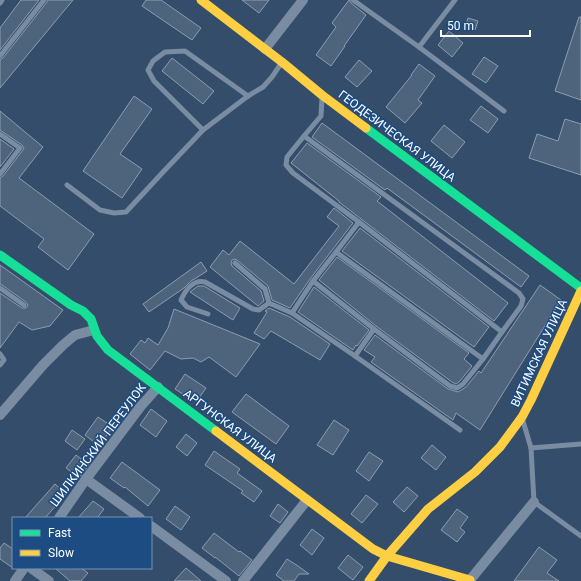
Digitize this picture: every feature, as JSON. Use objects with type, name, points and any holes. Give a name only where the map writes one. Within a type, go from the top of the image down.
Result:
[{"type":"street","name":"ГЕОДЕЗИЧЕСКАЯ УЛИЦА","points":[[201,0],[266,49],[322,95],[581,288]]},
{"type":"street","points":[[266,49],[303,0]]},
{"type":"street","name":"АРГУНСКАЯ УЛИЦА","points":[[0,255],[71,305],[83,311],[91,319],[97,336],[108,350],[373,549],[387,556],[470,580]]},
{"type":"street","name":"ВИТИМСКАЯ УЛИЦА","points":[[369,581],[387,556],[428,508],[475,472],[500,447],[522,417],[581,291]]},
{"type":"street","points":[[0,415],[62,345],[75,335],[94,330]]},
{"type":"street","name":"ШИЛКИНСКИЙ ПЕРЕУЛОК","points":[[60,517],[86,479],[141,406],[158,387]]},
{"type":"street","points":[[86,479],[139,517]]},
{"type":"street","points":[[243,581],[307,500]]},
{"type":"street","points":[[470,580],[534,502]]},
{"type":"street","points":[[152,527],[226,581]]},
{"type":"street","points":[[15,581],[23,569]]},
{"type":"street","points":[[32,569],[48,581]]},
{"type":"lane","points":[[0,56],[44,0]]},
{"type":"lane","points":[[353,0],[419,47],[504,111]]},
{"type":"lane","points":[[419,47],[455,0]]},
{"type":"lane","points":[[203,130],[154,81],[148,70],[153,61],[165,52],[185,51],[248,96]]},
{"type":"lane","points":[[67,185],[100,210],[114,213],[126,212],[203,130],[248,96],[263,87],[282,62]]},
{"type":"lane","points":[[322,95],[321,116],[287,157],[286,165],[293,173],[502,332]]},
{"type":"lane","points":[[0,134],[20,148],[0,174]]},
{"type":"lane","points":[[304,136],[519,294],[523,299],[521,306],[482,359],[463,384],[457,388],[450,386],[313,281]]},
{"type":"lane","points":[[292,314],[313,281],[359,222]]},
{"type":"lane","points":[[336,252],[482,359]]},
{"type":"lane","points":[[235,264],[265,289],[269,302],[292,314],[355,356],[460,430]]},
{"type":"lane","points":[[208,314],[187,307],[181,300],[185,292],[195,282],[205,282],[253,309],[259,310],[269,302]]},
{"type":"lane","points":[[0,288],[24,305]]},
{"type":"lane","points":[[355,356],[374,329]]},
{"type":"lane","points":[[0,354],[4,360],[0,365]]},
{"type":"lane","points":[[522,417],[531,448],[534,502],[581,536]]},
{"type":"lane","points":[[531,448],[581,444]]},
{"type":"building","points":[[21,0],[39,0],[0,50],[0,28]]},
{"type":"building","points":[[48,0],[73,0],[0,88],[0,60]]},
{"type":"building","points":[[146,0],[161,0],[201,28],[192,40],[142,6]]},
{"type":"building","points":[[242,0],[269,0],[259,13]]},
{"type":"building","points":[[349,0],[366,15],[331,66],[316,55],[336,27],[332,23]]},
{"type":"building","points":[[579,17],[581,17],[581,100],[555,91]]},
{"type":"building","points":[[468,18],[478,21],[475,30],[465,27]]},
{"type":"building","points":[[449,31],[463,43],[452,57],[438,45]]},
{"type":"building","points":[[484,57],[498,66],[486,83],[472,74]]},
{"type":"building","points":[[172,58],[214,91],[203,104],[162,71]]},
{"type":"building","points":[[359,60],[372,71],[357,87],[345,77]]},
{"type":"building","points":[[419,64],[435,76],[418,100],[422,103],[405,123],[386,107]]},
{"type":"building","points":[[134,96],[152,109],[120,154],[142,169],[122,198],[83,171]]},
{"type":"building","points":[[481,106],[498,119],[488,133],[470,120]]},
{"type":"building","points":[[0,111],[43,147],[19,178],[94,234],[68,270],[38,247],[44,239],[0,206],[0,178],[24,148],[0,130]]},
{"type":"building","points":[[565,119],[581,124],[581,175],[529,158],[537,134],[558,141]]},
{"type":"building","points":[[322,123],[529,276],[521,287],[387,188],[385,190],[312,137]]},
{"type":"building","points":[[444,125],[465,142],[452,158],[431,141]]},
{"type":"building","points":[[0,139],[14,149],[0,167]]},
{"type":"building","points":[[307,143],[381,197],[377,201],[508,303],[494,321],[339,202],[291,163]]},
{"type":"building","points":[[334,208],[353,223],[310,279],[290,308],[272,300],[268,286],[237,260],[232,260],[232,266],[261,291],[264,301],[258,306],[210,267],[223,250],[229,255],[240,241],[294,284],[339,226],[327,217]]},
{"type":"building","points":[[360,228],[489,327],[474,347],[342,251]]},
{"type":"building","points":[[337,257],[469,353],[464,359],[472,366],[460,381],[456,384],[452,382],[376,326],[319,280]]},
{"type":"building","points":[[201,262],[207,271],[149,312],[143,304]]},
{"type":"building","points":[[0,265],[63,310],[50,326],[32,330],[19,322],[0,348],[0,293],[22,308],[26,308],[28,305],[0,284]]},
{"type":"building","points":[[540,285],[561,300],[480,430],[456,413],[453,420],[371,362],[375,357],[364,350],[375,335],[448,389],[458,392],[466,387],[479,371],[481,373]]},
{"type":"building","points":[[198,286],[204,286],[240,308],[233,320],[190,292]]},
{"type":"building","points":[[314,287],[369,330],[353,350],[298,312]]},
{"type":"building","points":[[269,308],[290,317],[330,344],[320,360],[271,331],[264,339],[254,333],[267,312],[265,311]]},
{"type":"building","points":[[174,309],[260,344],[236,377],[209,357],[201,362],[193,358],[181,359],[165,351],[150,370],[130,354],[141,340],[145,343],[148,338],[158,345],[168,328]]},
{"type":"building","points":[[185,374],[206,388],[199,398],[195,395],[192,400],[175,389]]},
{"type":"building","points":[[246,394],[289,426],[276,444],[232,412]]},
{"type":"building","points":[[151,409],[167,421],[156,437],[140,425]]},
{"type":"building","points":[[98,417],[113,427],[99,446],[85,435]]},
{"type":"building","points":[[334,420],[349,430],[333,455],[317,445]]},
{"type":"building","points":[[72,430],[85,439],[77,450],[65,441]]},
{"type":"building","points":[[186,434],[197,443],[187,456],[176,447]]},
{"type":"building","points":[[432,445],[446,457],[436,470],[421,458]]},
{"type":"building","points":[[214,451],[240,469],[237,473],[262,491],[254,502],[241,493],[243,491],[205,465]]},
{"type":"building","points":[[369,452],[383,461],[369,481],[356,471]]},
{"type":"building","points":[[76,455],[89,465],[79,478],[66,468]]},
{"type":"building","points":[[122,462],[160,490],[148,506],[125,487],[124,488],[110,478]]},
{"type":"building","points":[[55,484],[66,494],[46,517],[26,517]]},
{"type":"building","points":[[407,487],[418,496],[404,512],[393,502]]},
{"type":"building","points":[[366,495],[378,504],[362,523],[351,514]]},
{"type":"building","points":[[93,501],[104,509],[98,517],[79,517]]},
{"type":"building","points":[[278,504],[288,512],[280,523],[270,516]]},
{"type":"building","points":[[175,506],[190,517],[181,530],[166,519]]},
{"type":"building","points":[[457,509],[468,517],[460,528],[465,532],[457,542],[441,530]]},
{"type":"building","points":[[312,529],[324,538],[312,555],[300,545]]},
{"type":"building","points":[[214,533],[252,560],[239,576],[202,548]]},
{"type":"building","points":[[4,543],[12,548],[12,567],[0,559],[0,548]]},
{"type":"building","points":[[539,547],[557,560],[547,573],[559,581],[514,581]]},
{"type":"building","points":[[348,555],[363,567],[353,580],[338,568]]},
{"type":"building","points":[[287,559],[309,574],[299,574],[294,581],[284,581],[276,575]]},
{"type":"building","points":[[186,568],[201,581],[174,581]]},
{"type":"building","points":[[56,569],[82,569],[88,573],[81,581],[70,581]]},
{"type":"traffic: fast","points":[[366,128],[581,288]]},
{"type":"traffic: fast","points":[[0,255],[71,305],[83,311],[91,319],[97,336],[108,350],[216,431]]},
{"type":"traffic: slow","points":[[201,0],[366,128]]},
{"type":"traffic: slow","points":[[369,581],[387,556],[428,509],[475,472],[500,447],[522,417],[581,291]]},
{"type":"traffic: slow","points":[[216,431],[373,549],[387,556],[470,580]]}]
